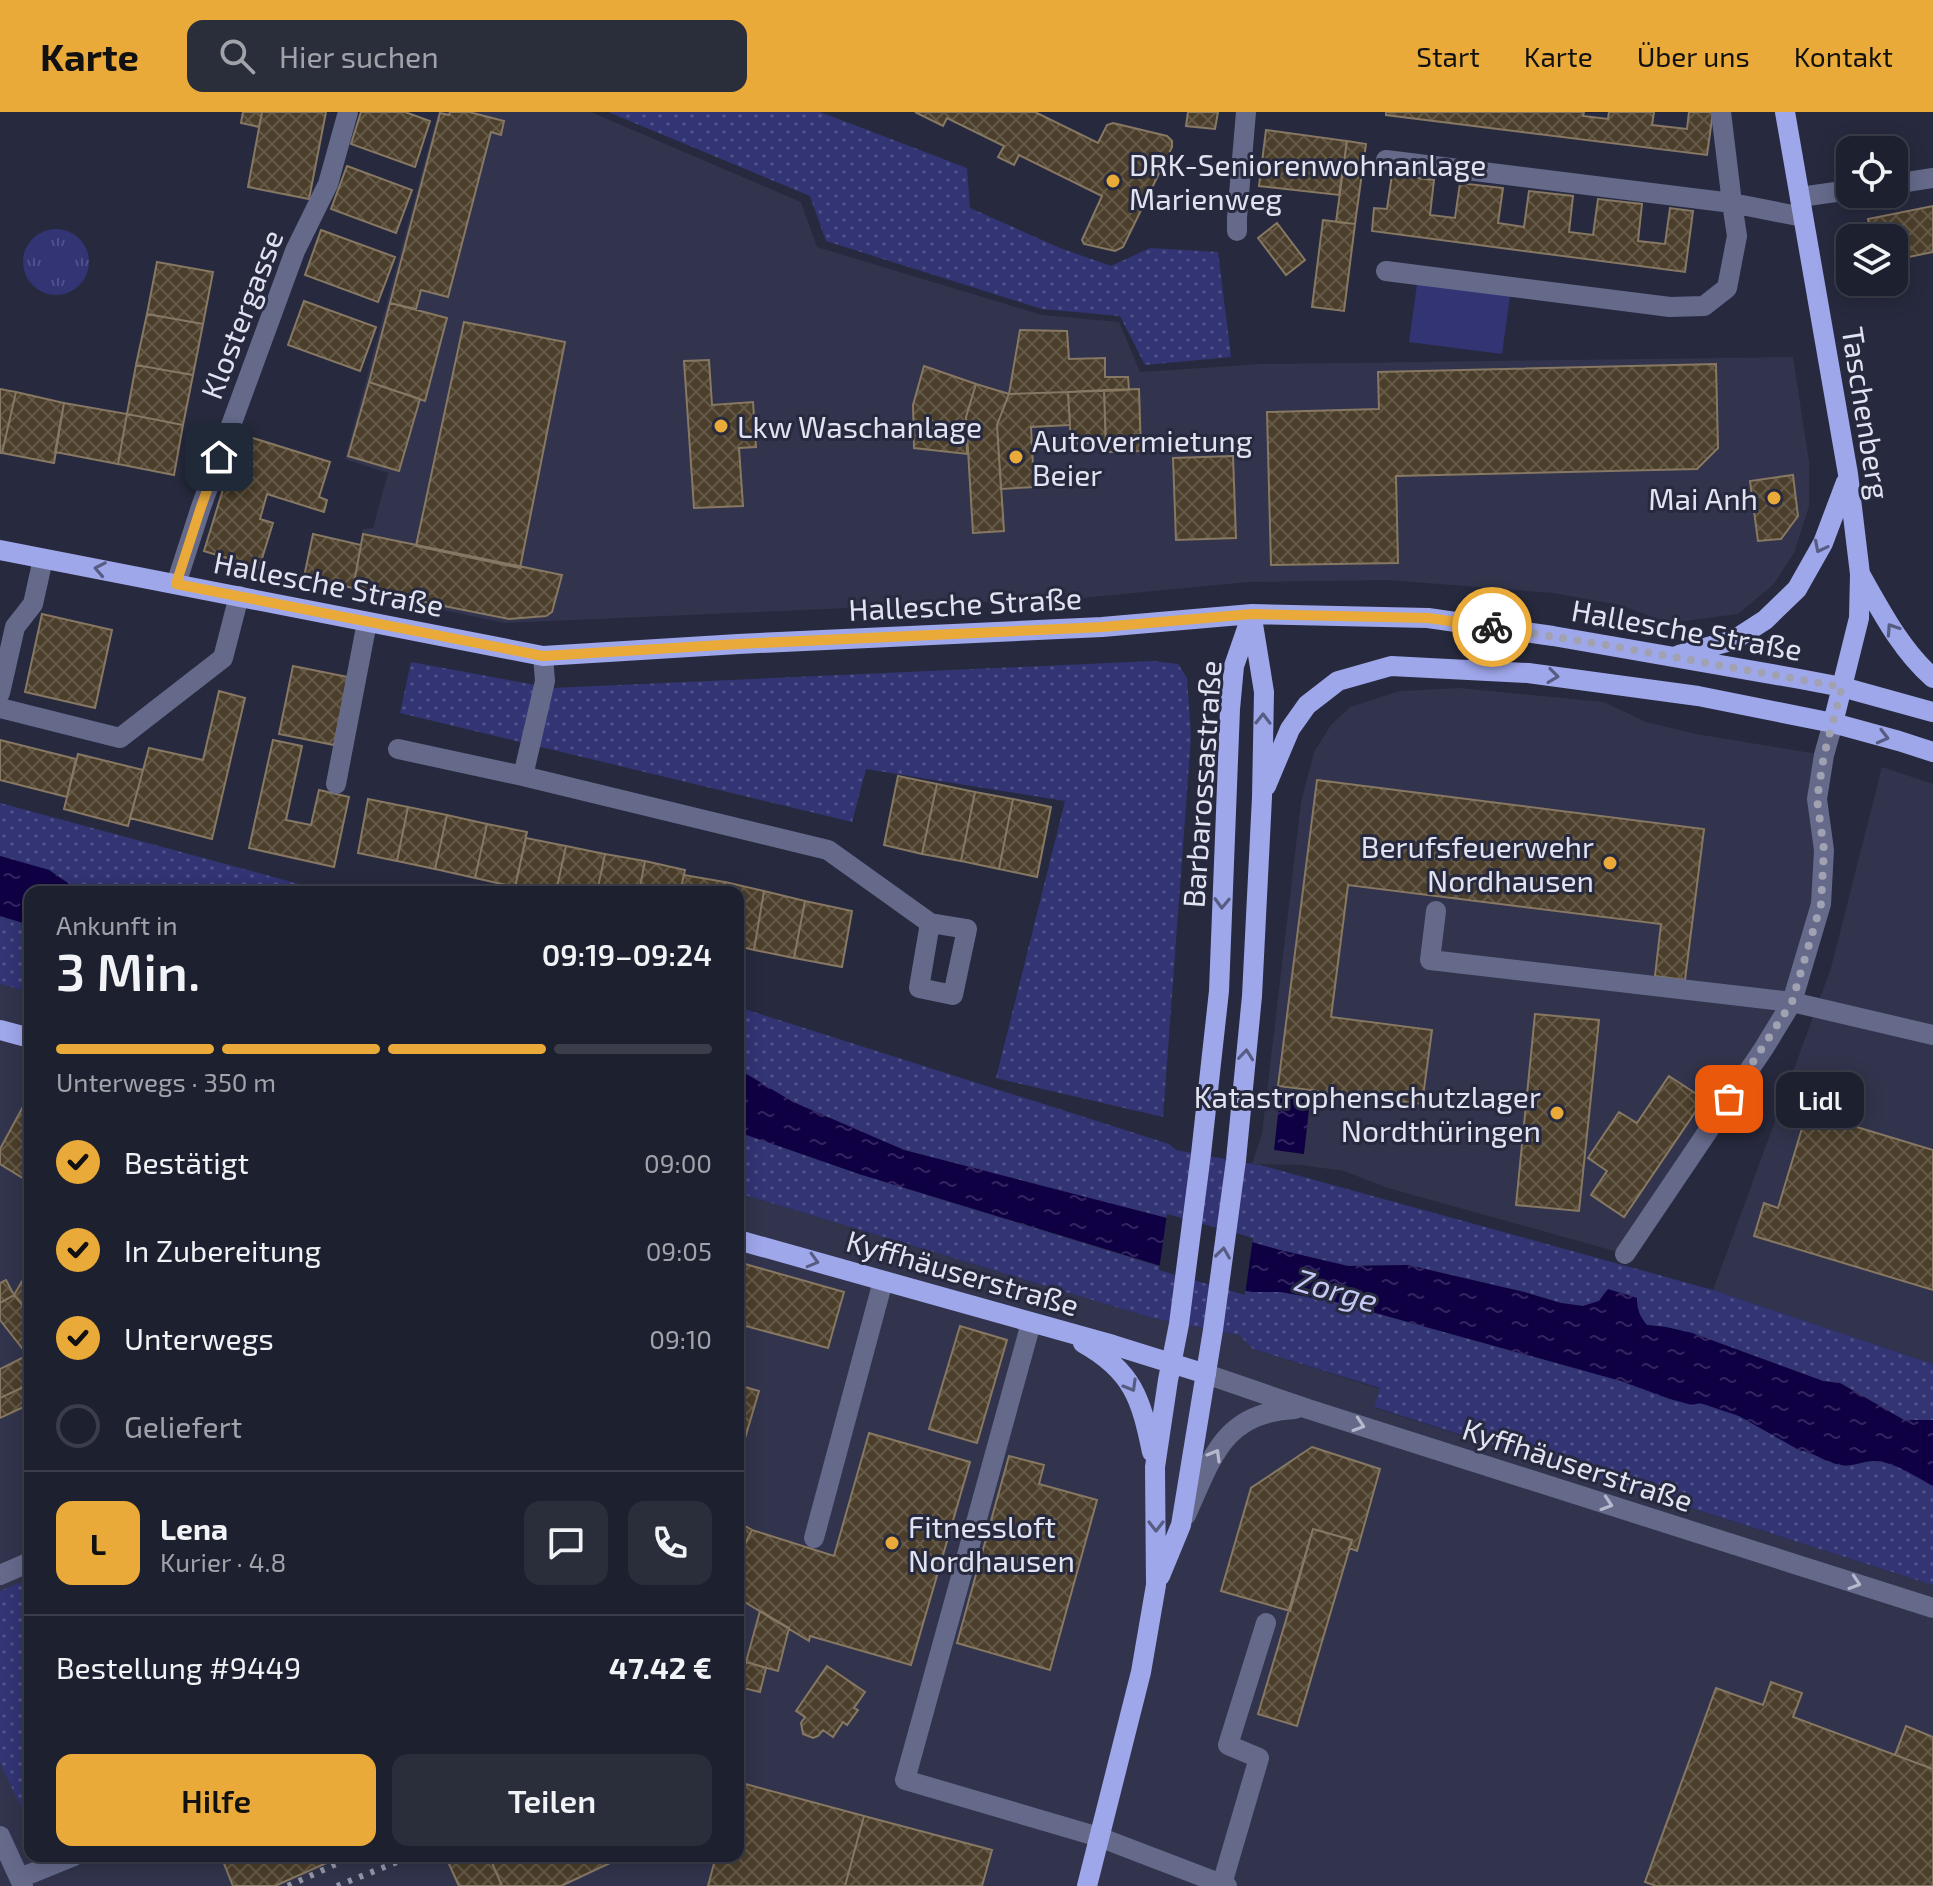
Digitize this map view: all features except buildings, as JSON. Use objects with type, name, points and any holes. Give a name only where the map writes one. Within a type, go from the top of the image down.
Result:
[{"type":"main road","name":"Taschenberg","points":[[1785,112],[1848,474],[1860,574],[1859,618],[1833,723]]},
{"type":"main road","points":[[1672,656],[1734,640],[1765,620],[1797,589],[1823,543],[1848,474]]},
{"type":"main road","name":"Hallesche Straße","points":[[0,550],[543,656],[1102,627],[1252,614],[1428,618],[1553,636],[1842,687],[1933,712]]},
{"type":"main road","points":[[1860,574],[1889,625],[1918,665],[1933,678]]},
{"type":"main road","name":"Barbarossastraße","points":[[1156,1585],[1181,1525],[1213,1330],[1236,1160],[1252,996],[1262,797],[1264,692],[1252,614]]},
{"type":"main road","name":"Barbarossastraße","points":[[1087,1886],[1141,1672],[1156,1585],[1155,1467],[1179,1324],[1219,991],[1234,666],[1252,614]]},
{"type":"main road","points":[[1262,797],[1290,729],[1307,705],[1338,681],[1391,666],[1528,673],[1698,696],[1833,723],[1933,752]]},
{"type":"main road","points":[[0,1030],[24,1036]]},
{"type":"main road","name":"Kyffhäuserstraße","points":[[744,1242],[1206,1374]]},
{"type":"main road","points":[[1039,1325],[1096,1350],[1128,1378],[1146,1422],[1155,1467]]},
{"type":"street","name":"Klostergasse","points":[[176,584],[295,251],[328,184],[348,112]]},
{"type":"street","points":[[1237,231],[1246,112]]},
{"type":"street","points":[[1386,271],[1670,307],[1704,306],[1727,288],[1737,236],[1721,112]]},
{"type":"street","points":[[1386,160],[1732,203],[1801,207],[1836,195]]},
{"type":"street","points":[[1908,182],[1933,178]]},
{"type":"street","points":[[0,693],[15,627],[33,604],[43,559]]},
{"type":"street","points":[[0,708],[120,738],[223,658],[239,596]]},
{"type":"street","points":[[336,784],[367,622]]},
{"type":"street","points":[[523,776],[545,681],[543,656]]},
{"type":"street","points":[[1625,1254],[1792,1002],[1821,904],[1824,850],[1817,799],[1833,723]]},
{"type":"street","points":[[398,749],[828,850],[930,923]]},
{"type":"street","points":[[1436,911],[1430,960],[1792,1002],[1933,1035]]},
{"type":"street","points":[[814,1538],[883,1281]]},
{"type":"street","points":[[1039,1325],[905,1780],[1099,1837],[1224,1885],[1259,1758],[1228,1745],[1266,1623]]},
{"type":"street","name":"Kyffhäuserstraße","points":[[1206,1374],[1933,1608]]},
{"type":"street","name":"Barbarossastraße","points":[[1181,1525],[1212,1459],[1228,1435],[1261,1413],[1308,1409]]},
{"type":"street","points":[[0,1575],[24,1565]]},
{"type":"street","points":[[0,1836],[21,1882],[62,1862]]},
{"type":"shaded area","points":[[438,112],[591,112],[801,202],[817,247],[1042,315],[1119,322],[1140,372],[1262,364],[1793,357],[1809,462],[1809,506],[1794,553],[1773,585],[1738,614],[1669,623],[1620,605],[1553,593],[1388,580],[1248,582],[1081,598],[505,623],[351,591],[363,529],[373,528],[388,473],[345,459]]},
{"type":"shaded area","points":[[1459,688],[1604,702],[1646,722],[1696,734],[1824,755],[1824,850],[1792,1002],[1625,1254],[1388,1188],[1344,1171],[1301,1165],[1252,1164],[1262,1134],[1301,803],[1314,752],[1331,725],[1350,707],[1400,691]]},
{"type":"shaded area","points":[[1882,767],[1933,784],[1933,1364],[1713,1290],[1831,968]]},
{"type":"shaded area","points":[[0,984],[24,990],[24,1862],[744,1862],[744,1195],[1152,1318],[1239,1335],[1253,1349],[1380,1389],[1375,1408],[1933,1585],[1933,1886],[0,1886]]},
{"type":"green space","points":[[608,112],[820,112],[967,168],[970,208],[1060,248],[1111,266],[1150,248],[1218,252],[1231,357],[1145,365],[1120,316],[1042,309],[826,241],[810,196]]},
{"type":"green space","points":[[56,229],[69,232],[79,239],[86,249],[89,262],[86,275],[79,285],[69,292],[56,295],[43,292],[33,285],[26,275],[23,262],[26,249],[33,239],[43,232]]},
{"type":"green space","points":[[1417,284],[1510,296],[1502,354],[1409,342]]},
{"type":"green space","points":[[1153,661],[1178,664],[1187,678],[1191,737],[1163,1117],[996,1078],[1065,801],[866,769],[852,822],[400,713],[411,662],[552,688]]},
{"type":"green space","points":[[0,803],[307,886],[72,886],[49,870],[0,856]]},
{"type":"green space","points":[[0,916],[24,923],[24,990],[0,984]]},
{"type":"green space","points":[[744,1009],[1169,1144],[1176,1150],[1264,1166],[1713,1290],[1933,1364],[1933,1420],[1904,1420],[1840,1383],[1823,1381],[1692,1333],[1647,1325],[1639,1313],[1637,1298],[1605,1292],[1599,1301],[1583,1306],[1408,1265],[1348,1266],[904,1150],[793,1102],[744,1073]]},
{"type":"green space","points":[[744,1134],[859,1174],[1152,1264],[1253,1292],[1281,1292],[1336,1302],[1621,1381],[1670,1399],[1709,1405],[1739,1416],[1799,1450],[1836,1464],[1873,1461],[1897,1467],[1933,1486],[1933,1585],[1374,1407],[1380,1388],[1253,1349],[1239,1335],[1152,1318],[744,1195]]},
{"type":"green space","points":[[24,1584],[24,1813],[0,1763],[0,1591]]},
{"type":"water","points":[[0,856],[49,870],[72,886],[24,886],[24,923],[0,916]]},
{"type":"water","name":"Zorge","points":[[744,1073],[793,1102],[904,1150],[1280,1250],[1348,1266],[1408,1265],[1583,1306],[1599,1301],[1608,1289],[1637,1298],[1639,1313],[1647,1325],[1692,1333],[1823,1381],[1840,1383],[1904,1420],[1933,1420],[1933,1486],[1881,1462],[1845,1465],[1830,1462],[1799,1450],[1739,1416],[1700,1403],[1692,1405],[1670,1399],[1621,1381],[1336,1302],[1281,1292],[1240,1290],[859,1174],[744,1134]]},
{"type":"water","points":[[1280,1096],[1310,1100],[1304,1154],[1274,1150]]},
{"type":"pier","points":[[1167,1214],[1253,1238],[1245,1295],[1159,1270]]},
{"type":"railway","points":[[288,1886],[341,1862]]},
{"type":"railway","points":[[337,1886],[397,1862]]},
{"type":"way so far","points":[[1492,627],[1842,687],[1824,755],[1817,799],[1824,850],[1821,904],[1792,1002],[1729,1099]]},
{"type":"place","name":"DRK-Seniorenwohnanlage Marienweg","points":[[1113,181]]},
{"type":"place","name":"Lkw Waschanlage","points":[[721,426]]},
{"type":"place","name":"Autovermietung Beier","points":[[1016,457]]},
{"type":"place","name":"Mai Anh","points":[[1774,498]]},
{"type":"place","name":"Berufsfeuerwehr Nordhausen","points":[[1610,863]]},
{"type":"place","name":"Lidl","points":[[1729,1099]]},
{"type":"place","name":"Katastrophenschutzlager Nordthüringen","points":[[1557,1113]]},
{"type":"place","name":"Fitnessloft Nordhausen","points":[[892,1543]]},
{"type":"route","points":[[219,457],[176,584],[543,656],[1102,627],[1252,614],[1428,618],[1492,627]]}]
